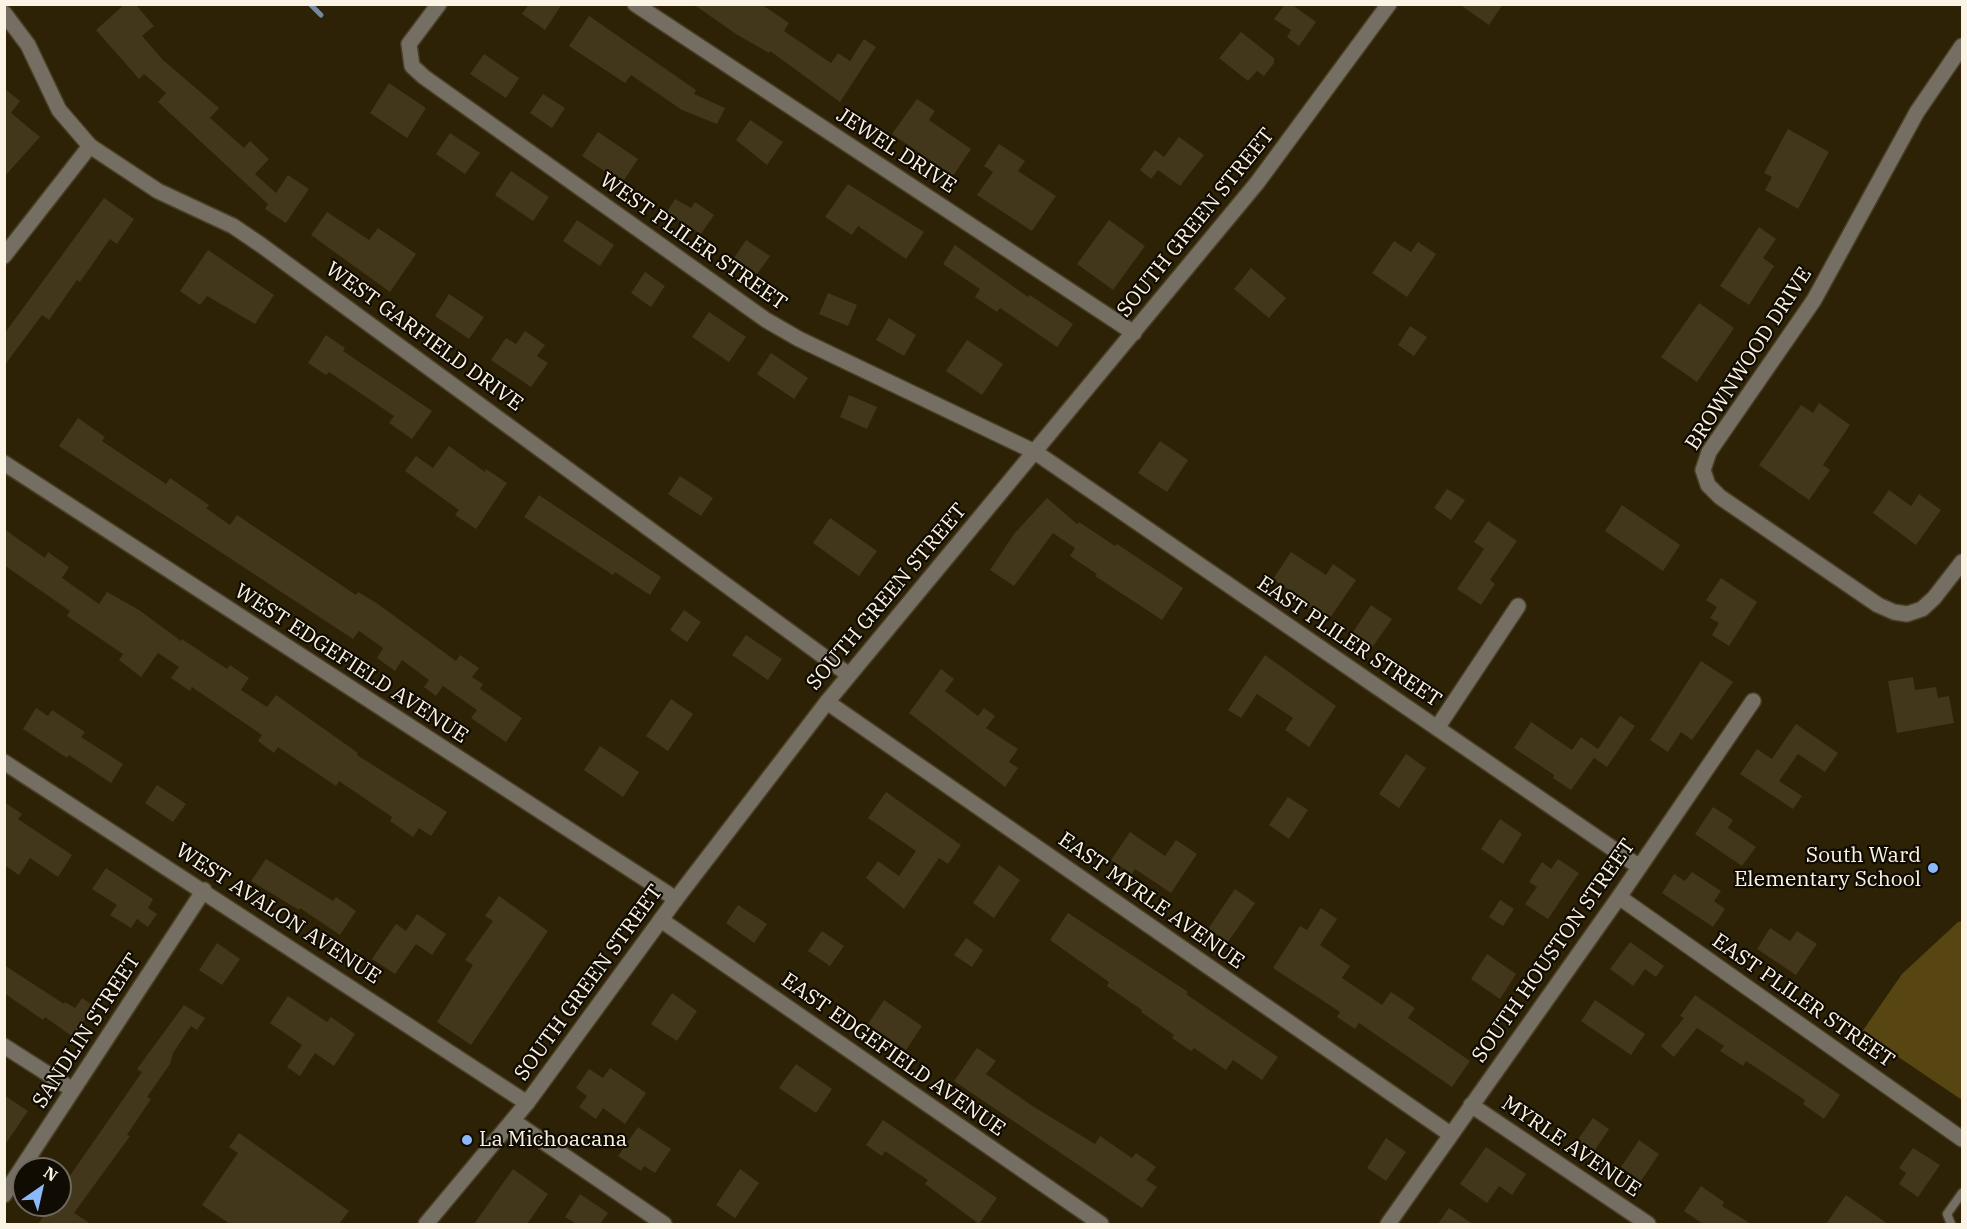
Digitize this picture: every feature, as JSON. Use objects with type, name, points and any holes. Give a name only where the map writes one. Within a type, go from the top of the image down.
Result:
[{"type":"street","name":"WEST PLILER STREET","points":[[439,4],[409,44],[412,66],[424,77],[766,320],[818,348],[1035,452]]},
{"type":"street","name":"JEWEL DRIVE","points":[[635,4],[1134,333]]},
{"type":"street","name":"SOUTH GREEN STREET","points":[[426,1224],[513,1121],[676,899],[827,702],[1272,164],[1389,4]]},
{"type":"street","name":"WEST GARFIELD DRIVE","points":[[4,13],[28,45],[59,110],[90,147],[158,191],[233,226],[261,245],[849,675]]},
{"type":"street","name":"BROWNWOOD DRIVE","points":[[1962,46],[1917,112],[1802,318],[1709,452],[1703,470],[1708,485],[1720,497],[1878,605],[1894,612],[1907,614],[1922,609],[1934,598],[1962,562]]},
{"type":"street","points":[[4,256],[90,147]]},
{"type":"street","name":"EAST PLILER STREET","points":[[1035,452],[1638,866]]},
{"type":"street","name":"WEST EDGEFIELD AVENUE","points":[[4,463],[676,899]]},
{"type":"street","points":[[1437,728],[1518,606]]},
{"type":"street","name":"SOUTH HOUSTON STREET","points":[[1388,1224],[1619,897],[1638,866],[1753,701]]},
{"type":"street","name":"EAST MYRLE AVENUE","points":[[827,702],[1450,1134]]},
{"type":"street","name":"WEST AVALON AVENUE","points":[[4,762],[204,890],[526,1103]]},
{"type":"street","name":"SANDLIN STREET","points":[[4,1195],[204,890]]},
{"type":"street","name":"EAST PLILER STREET","points":[[1619,897],[1962,1139]]},
{"type":"street","name":"EAST EDGEFIELD AVENUE","points":[[661,920],[1101,1224]]},
{"type":"street","points":[[4,1046],[73,1090]]},
{"type":"street","name":"MYRLE AVENUE","points":[[1472,1105],[1648,1224]]},
{"type":"street","points":[[513,1121],[664,1224]]},
{"type":"lane","points":[[1952,1224],[1947,1214],[1962,1193]]},
{"type":"shaded area","points":[[1962,921],[1962,1100],[1885,1048],[1869,1047],[1857,1039],[1902,974],[1958,922]]},
{"type":"building","points":[[125,4],[135,4],[154,26],[142,36],[163,60],[219,108],[210,118],[244,148],[250,141],[269,159],[255,174],[276,193],[288,175],[309,189],[286,223],[265,209],[268,204],[158,102],[166,93],[144,74],[139,79],[96,30]]},
{"type":"building","points":[[529,4],[562,4],[545,30],[522,14]]},
{"type":"building","points":[[693,4],[761,4],[789,23],[784,31],[831,63],[838,53],[850,61],[864,39],[876,47],[840,102],[770,51],[769,53],[736,34]]},
{"type":"building","points":[[1285,4],[1291,4],[1316,22],[1299,46],[1287,37],[1291,30],[1274,19]]},
{"type":"building","points":[[1459,4],[1503,4],[1489,25]]},
{"type":"building","points":[[589,16],[696,90],[694,94],[725,108],[717,124],[682,110],[631,75],[625,83],[569,46]]},
{"type":"building","points":[[1241,32],[1274,58],[1274,63],[1264,76],[1257,71],[1248,81],[1219,58]]},
{"type":"building","points":[[484,54],[519,78],[506,98],[470,74]]},
{"type":"building","points":[[389,83],[426,108],[407,138],[370,113]]},
{"type":"building","points":[[4,88],[20,101],[11,113],[40,137],[4,177]]},
{"type":"building","points":[[543,94],[565,108],[552,128],[530,113]]},
{"type":"building","points":[[917,99],[935,111],[929,120],[971,149],[953,176],[892,134]]},
{"type":"building","points":[[750,120],[783,142],[767,165],[736,140]]},
{"type":"building","points":[[1788,129],[1829,152],[1798,209],[1765,190],[1772,177],[1764,173]]},
{"type":"building","points":[[598,132],[638,159],[622,183],[582,156]]},
{"type":"building","points":[[450,133],[480,153],[465,174],[436,154]]},
{"type":"building","points":[[1179,137],[1204,155],[1180,186],[1158,170],[1151,179],[1140,170],[1155,150],[1164,157]]},
{"type":"building","points":[[999,144],[1025,161],[1018,171],[1056,196],[1032,231],[977,195],[993,172],[984,166]]},
{"type":"building","points":[[511,171],[549,197],[533,221],[495,195]]},
{"type":"building","points":[[848,184],[924,232],[906,259],[858,226],[852,235],[825,217]]},
{"type":"building","points":[[104,198],[134,219],[117,244],[110,239],[80,282],[77,280],[49,320],[42,315],[4,366],[4,334]]},
{"type":"building","points":[[675,199],[691,208],[695,202],[714,215],[701,234],[667,212]]},
{"type":"building","points":[[327,212],[369,240],[378,228],[416,254],[390,292],[311,235]]},
{"type":"building","points":[[577,220],[614,245],[600,266],[563,241]]},
{"type":"building","points":[[1109,220],[1145,246],[1113,290],[1077,264]]},
{"type":"building","points":[[1759,227],[1776,239],[1763,258],[1774,266],[1749,305],[1720,286]]},
{"type":"building","points":[[746,240],[770,256],[757,274],[734,258]]},
{"type":"building","points":[[1394,241],[1411,252],[1418,242],[1436,254],[1407,297],[1372,273]]},
{"type":"building","points":[[955,245],[1028,297],[1030,295],[1073,324],[1057,347],[1000,308],[997,312],[975,297],[980,289],[943,264]]},
{"type":"building","points":[[208,250],[274,295],[255,324],[207,296],[200,305],[180,291]]},
{"type":"building","points":[[1251,268],[1286,298],[1269,318],[1234,289]]},
{"type":"building","points":[[645,272],[665,286],[651,307],[631,293]]},
{"type":"building","points":[[828,293],[857,305],[848,326],[819,314]]},
{"type":"building","points":[[449,294],[484,317],[469,339],[435,316]]},
{"type":"building","points":[[1699,303],[1734,328],[1697,382],[1661,357]]},
{"type":"building","points":[[709,312],[746,337],[729,362],[692,337]]},
{"type":"building","points":[[889,318],[916,335],[904,356],[876,340]]},
{"type":"building","points":[[1410,326],[1427,337],[1414,356],[1398,345]]},
{"type":"building","points":[[525,331],[545,345],[537,356],[548,363],[531,387],[491,360],[506,338],[516,344]]},
{"type":"building","points":[[326,335],[345,348],[343,351],[432,411],[412,439],[389,423],[394,416],[329,372],[326,375],[308,363]]},
{"type":"building","points":[[967,340],[1003,364],[982,395],[946,371]]},
{"type":"building","points":[[771,353],[808,378],[794,399],[757,374]]},
{"type":"building","points":[[849,395],[877,407],[867,429],[840,417]]},
{"type":"building","points":[[1819,403],[1850,425],[1823,465],[1830,470],[1809,500],[1759,465],[1801,405],[1813,413]]},
{"type":"building","points":[[78,418],[105,437],[102,441],[166,484],[170,478],[209,505],[206,508],[230,525],[237,515],[356,595],[358,592],[378,604],[456,661],[460,655],[479,668],[472,677],[483,684],[480,689],[522,718],[506,742],[471,718],[477,710],[443,686],[436,696],[424,687],[429,680],[402,660],[395,671],[377,658],[383,648],[359,631],[353,639],[59,446]]},
{"type":"building","points":[[1160,441],[1188,460],[1167,492],[1138,473]]},
{"type":"building","points":[[449,446],[485,472],[486,469],[507,483],[476,529],[455,515],[459,510],[405,471],[416,456],[433,468]]},
{"type":"building","points":[[680,476],[713,498],[701,516],[668,494]]},
{"type":"building","points":[[1447,489],[1465,500],[1451,520],[1434,508]]},
{"type":"building","points":[[1889,490],[1911,506],[1919,494],[1941,510],[1916,545],[1873,513]]},
{"type":"building","points":[[539,495],[661,577],[650,595],[615,572],[613,575],[524,517]]},
{"type":"building","points":[[1047,498],[1077,524],[1079,522],[1115,546],[1117,544],[1183,588],[1162,620],[1095,576],[1097,574],[1070,556],[1075,548],[1053,533],[1014,586],[990,570],[1014,534]]},
{"type":"building","points":[[1622,505],[1680,545],[1663,571],[1605,531]]},
{"type":"building","points":[[830,518],[877,551],[859,576],[813,543]]},
{"type":"building","points":[[1488,521],[1517,541],[1490,580],[1495,584],[1481,605],[1457,589],[1484,549],[1474,542]]},
{"type":"building","points":[[4,529],[45,558],[48,552],[69,567],[62,578],[99,604],[107,592],[139,610],[181,641],[182,639],[227,669],[230,665],[249,678],[241,690],[267,707],[276,695],[358,753],[357,755],[447,812],[431,836],[419,828],[413,837],[390,821],[392,817],[339,781],[336,786],[278,747],[274,753],[258,741],[262,735],[192,687],[190,691],[171,678],[179,667],[158,653],[141,677],[119,660],[123,654],[67,616],[70,611],[4,565]]},
{"type":"building","points":[[1291,552],[1326,575],[1333,564],[1356,580],[1328,621],[1305,605],[1307,602],[1273,579]]},
{"type":"building","points":[[1721,578],[1757,602],[1729,646],[1712,635],[1719,623],[1710,618],[1717,607],[1706,600]]},
{"type":"building","points":[[1371,605],[1392,619],[1369,652],[1349,638]]},
{"type":"building","points":[[684,610],[701,622],[687,642],[670,630]]},
{"type":"building","points":[[746,635],[782,659],[768,680],[732,655]]},
{"type":"building","points":[[1265,655],[1336,706],[1309,747],[1285,730],[1293,718],[1257,694],[1241,718],[1228,710]]},
{"type":"building","points":[[1701,661],[1733,682],[1692,740],[1681,732],[1668,752],[1650,740]]},
{"type":"building","points":[[941,669],[954,679],[945,691],[978,716],[984,708],[995,716],[986,728],[1018,749],[1009,762],[1018,768],[1005,787],[909,713]]},
{"type":"building","points":[[1913,677],[1915,690],[1936,687],[1938,698],[1949,696],[1954,723],[1897,733],[1888,681]]},
{"type":"building","points":[[671,699],[693,714],[668,751],[646,736]]},
{"type":"building","points":[[36,708],[48,716],[52,710],[85,732],[81,737],[123,764],[111,783],[69,755],[67,758],[23,729]]},
{"type":"building","points":[[1620,716],[1635,726],[1607,767],[1594,758],[1571,790],[1553,778],[1554,775],[1514,748],[1531,722],[1572,750],[1581,737],[1598,749]]},
{"type":"building","points":[[1796,724],[1838,753],[1825,772],[1798,754],[1779,781],[1802,796],[1793,809],[1740,774],[1757,749],[1772,759]]},
{"type":"building","points":[[600,746],[639,772],[623,797],[584,770]]},
{"type":"building","points":[[1406,754],[1426,768],[1399,808],[1379,794]]},
{"type":"building","points":[[157,785],[186,804],[173,822],[145,803]]},
{"type":"building","points":[[886,792],[961,845],[948,864],[939,858],[904,909],[866,878],[878,861],[899,876],[916,851],[868,818]]},
{"type":"building","points":[[1288,797],[1308,810],[1289,839],[1269,825]]},
{"type":"building","points":[[4,802],[22,814],[18,819],[72,855],[58,877],[30,858],[19,875],[4,865]]},
{"type":"building","points":[[1713,807],[1733,820],[1728,828],[1756,847],[1742,866],[1695,834]]},
{"type":"building","points":[[1500,819],[1522,834],[1503,864],[1481,849]]},
{"type":"building","points":[[1130,832],[1165,856],[1176,840],[1197,854],[1171,893],[1135,869],[1132,874],[1111,860]]},
{"type":"building","points":[[266,859],[333,901],[336,897],[356,911],[340,935],[300,908],[299,910],[251,881]]},
{"type":"building","points":[[1558,859],[1579,873],[1548,919],[1525,904],[1537,887],[1529,882],[1542,862],[1551,869]]},
{"type":"building","points":[[999,865],[1020,880],[994,918],[973,903]]},
{"type":"building","points":[[106,868],[153,899],[148,908],[157,914],[148,927],[137,919],[131,928],[110,915],[117,905],[92,889]]},
{"type":"building","points":[[1692,872],[1721,891],[1714,901],[1725,909],[1713,927],[1662,893],[1674,874],[1685,881]]},
{"type":"building","points":[[1235,889],[1255,903],[1228,942],[1208,929]]},
{"type":"building","points":[[499,896],[548,931],[471,1045],[437,1022],[473,965],[465,960],[493,921],[485,916]]},
{"type":"building","points":[[1500,900],[1514,909],[1503,926],[1489,917]]},
{"type":"building","points":[[738,905],[767,924],[754,943],[726,923]]},
{"type":"building","points":[[1321,908],[1337,919],[1320,945],[1350,966],[1342,978],[1382,1005],[1391,992],[1415,1008],[1408,1018],[1470,1061],[1452,1087],[1359,1023],[1355,1029],[1337,1017],[1340,1012],[1273,968],[1300,926],[1307,930]]},
{"type":"building","points":[[1068,913],[1188,992],[1186,994],[1278,1057],[1262,1080],[1233,1060],[1226,1070],[1194,1048],[1191,1051],[1172,1038],[1174,1035],[1141,1012],[1142,1010],[1107,986],[1109,982],[1050,940]]},
{"type":"building","points":[[417,914],[446,934],[432,955],[416,944],[395,974],[372,959],[396,924],[406,931]]},
{"type":"building","points":[[1770,928],[1790,941],[1797,931],[1817,944],[1796,975],[1757,949]]},
{"type":"building","points":[[822,931],[844,946],[830,966],[808,951]]},
{"type":"building","points":[[966,938],[983,950],[972,967],[954,955]]},
{"type":"building","points":[[1630,942],[1664,966],[1656,977],[1645,969],[1633,986],[1610,969]]},
{"type":"building","points":[[217,943],[240,959],[222,985],[199,970]]},
{"type":"building","points":[[1487,954],[1516,974],[1500,999],[1471,979]]},
{"type":"building","points":[[4,965],[64,1004],[65,1002],[75,1008],[82,998],[94,1006],[73,1037],[45,1017],[43,1020],[4,993]]},
{"type":"building","points":[[672,993],[697,1011],[677,1041],[651,1024]]},
{"type":"building","points":[[1695,995],[1840,1095],[1824,1119],[1803,1104],[1805,1100],[1746,1061],[1743,1066],[1720,1051],[1724,1046],[1697,1028],[1674,1057],[1661,1046],[1684,1018],[1680,1016]]},
{"type":"building","points":[[288,996],[327,1022],[331,1017],[355,1034],[334,1066],[315,1053],[300,1076],[287,1067],[302,1045],[270,1023]]},
{"type":"building","points":[[884,1000],[922,1026],[906,1050],[868,1024]]},
{"type":"building","points":[[1595,1000],[1645,1034],[1631,1055],[1581,1021]]},
{"type":"building","points":[[184,1005],[205,1018],[197,1030],[191,1026],[173,1053],[170,1064],[147,1097],[151,1099],[127,1135],[130,1136],[74,1213],[91,1224],[38,1224],[43,1217],[72,1217],[72,1173],[142,1072],[137,1069]]},
{"type":"building","points":[[977,1048],[996,1061],[986,1074],[1034,1107],[1095,1144],[1100,1136],[1132,1158],[1136,1153],[1156,1167],[1146,1180],[1157,1187],[1142,1208],[954,1081]]},
{"type":"building","points":[[796,1064],[832,1089],[816,1113],[779,1088]]},
{"type":"building","points":[[610,1068],[646,1093],[625,1124],[603,1108],[596,1119],[579,1107],[587,1096],[576,1088],[589,1069],[603,1078]]},
{"type":"building","points":[[4,1095],[28,1111],[4,1146]]},
{"type":"building","points":[[1593,1118],[1609,1129],[1593,1153],[1576,1142]]},
{"type":"building","points":[[883,1120],[997,1198],[979,1224],[925,1184],[928,1180],[885,1151],[882,1156],[866,1145]]},
{"type":"building","points":[[638,1127],[671,1149],[655,1173],[644,1166],[641,1171],[618,1156]]},
{"type":"building","points":[[239,1133],[349,1211],[339,1224],[230,1224],[202,1205],[238,1153],[229,1147]]},
{"type":"building","points":[[1386,1138],[1406,1152],[1386,1181],[1367,1168]]},
{"type":"building","points":[[1639,1140],[1659,1154],[1641,1181],[1621,1167]]},
{"type":"building","points":[[1486,1147],[1526,1174],[1512,1195],[1499,1186],[1487,1203],[1460,1184]]},
{"type":"building","points":[[1913,1148],[1940,1165],[1918,1197],[1899,1184],[1906,1173],[1899,1168]]},
{"type":"building","points":[[513,1169],[548,1194],[527,1224],[474,1224]]},
{"type":"building","points":[[740,1169],[759,1183],[735,1218],[716,1205]]},
{"type":"building","points":[[1701,1186],[1724,1202],[1722,1206],[1751,1224],[1703,1224],[1684,1211]]},
{"type":"building","points":[[580,1194],[608,1213],[600,1224],[576,1224],[565,1217]]},
{"type":"building","points":[[1846,1195],[1888,1224],[1826,1224]]},
{"type":"building","points":[[1449,1208],[1473,1224],[1438,1224]]},
{"type":"waterway","points":[[310,4],[321,15]]},
{"type":"place","name":"South Ward Elementary School","points":[[1933,868]]},
{"type":"place","name":"La Michoacana","points":[[467,1140]]}]
